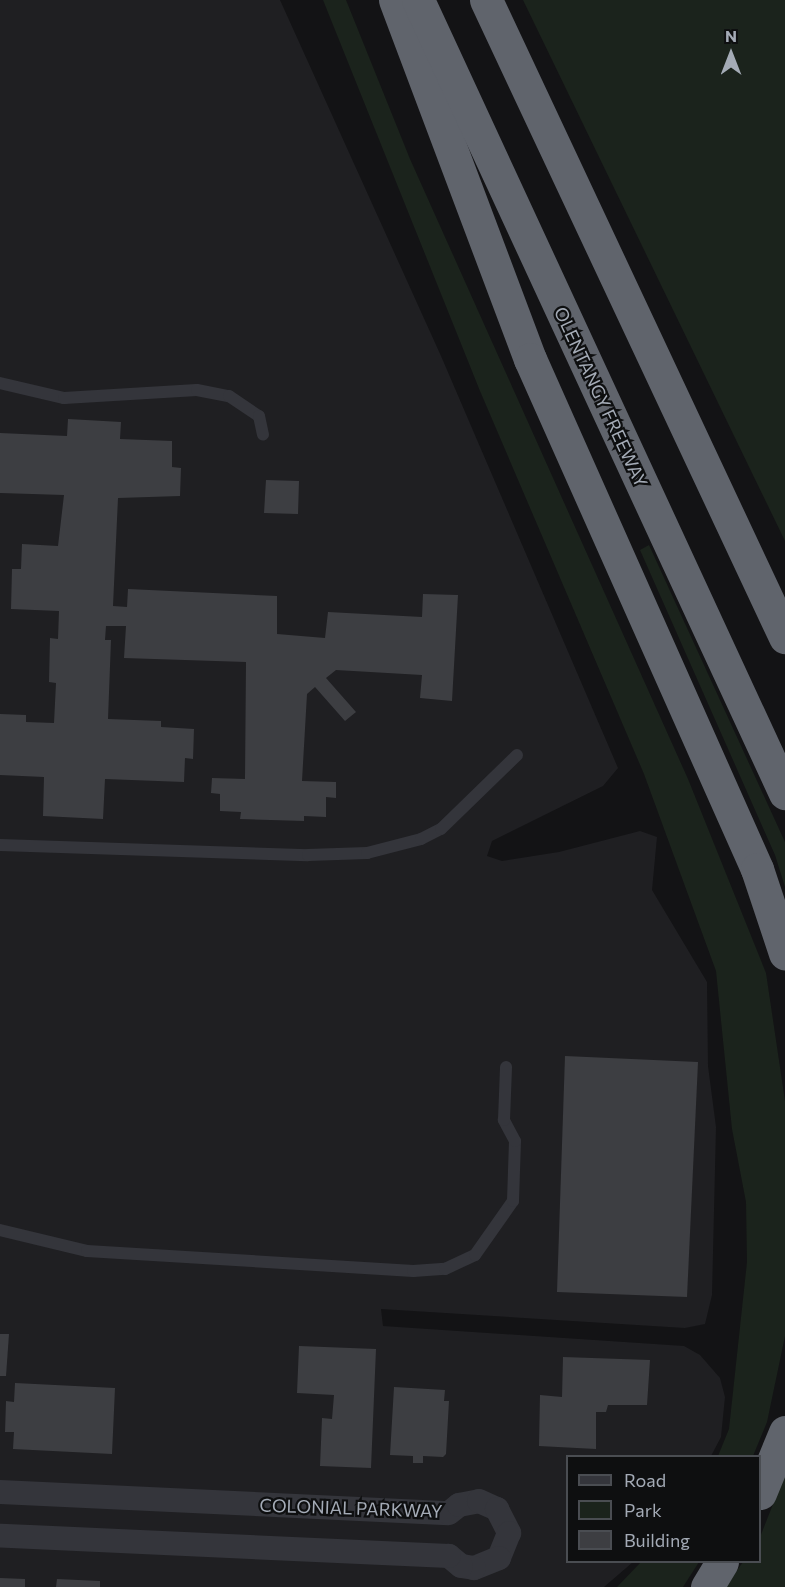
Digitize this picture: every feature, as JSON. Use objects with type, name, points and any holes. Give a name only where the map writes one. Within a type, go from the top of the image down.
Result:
[{"type":"highway","points":[[395,0],[531,359],[758,869],[785,953]]},
{"type":"highway","name":"OLENTANGY FREEWAY","points":[[418,0],[785,793]]},
{"type":"highway","points":[[486,0],[785,637]]},
{"type":"highway","points":[[761,1488],[785,1432]]},
{"type":"highway","points":[[707,1587],[721,1563]]},
{"type":"street","name":"COLONIAL PARKWAY","points":[[0,1492],[449,1513],[459,1505],[479,1501],[497,1509],[509,1533],[499,1558],[474,1568],[461,1566],[449,1556],[0,1536]]},
{"type":"lane","points":[[0,383],[64,398],[197,390],[229,396],[259,416],[263,435]]},
{"type":"lane","points":[[0,844],[308,855],[367,853],[421,839],[441,829],[517,755]]},
{"type":"lane","points":[[0,1230],[87,1251],[413,1271],[448,1268],[475,1255],[513,1201],[515,1142],[504,1120],[506,1067]]},
{"type":"shaded area","points":[[0,0],[280,0],[441,356],[618,768],[603,786],[492,841],[487,856],[502,861],[559,852],[640,831],[657,837],[652,890],[707,982],[708,1066],[716,1127],[712,1295],[705,1324],[685,1328],[381,1309],[383,1326],[684,1346],[700,1355],[720,1378],[725,1397],[721,1437],[712,1455],[566,1455],[566,1563],[632,1563],[604,1587],[0,1587]]},
{"type":"green space","points":[[323,0],[346,0],[410,159],[688,779],[766,973],[785,1101],[785,1336],[767,1422],[753,1455],[718,1455],[729,1429],[747,1262],[746,1202],[732,1129],[716,971],[644,774],[480,391]]},
{"type":"green space","points":[[523,0],[785,0],[785,541]]},
{"type":"green space","points":[[649,545],[785,842],[785,887],[775,855],[640,550]]},
{"type":"green space","points":[[785,1474],[785,1587],[725,1587],[742,1563],[761,1563],[761,1534]]},
{"type":"green space","points":[[640,1563],[698,1563],[683,1587],[617,1587]]},
{"type":"building","points":[[68,419],[121,422],[120,439],[172,441],[172,467],[181,468],[180,496],[118,498],[113,606],[127,607],[128,589],[277,596],[277,634],[325,638],[328,612],[422,617],[423,594],[458,595],[452,701],[420,698],[422,675],[336,670],[326,678],[356,712],[345,721],[315,687],[307,694],[302,781],[336,782],[336,798],[326,797],[326,817],[304,816],[304,821],[240,819],[241,812],[220,811],[220,794],[211,793],[212,778],[245,779],[246,662],[124,658],[126,626],[106,626],[105,640],[111,640],[108,719],[161,721],[161,727],[194,729],[193,759],[185,758],[184,782],[105,779],[103,819],[43,816],[44,777],[0,775],[0,714],[26,715],[26,722],[54,723],[56,683],[49,682],[50,638],[58,639],[59,611],[11,609],[12,569],[21,569],[22,544],[58,546],[64,495],[0,493],[0,433],[67,436]]},
{"type":"building","points":[[266,480],[299,481],[298,514],[264,513]]},
{"type":"building","points":[[565,1056],[698,1062],[687,1297],[557,1292]]},
{"type":"building","points":[[0,1334],[9,1334],[6,1376],[0,1376]]},
{"type":"building","points":[[299,1346],[376,1349],[371,1468],[320,1466],[322,1418],[332,1419],[334,1395],[297,1393]]},
{"type":"building","points":[[563,1357],[650,1360],[647,1405],[608,1405],[606,1412],[596,1412],[596,1449],[539,1446],[540,1395],[562,1397]]},
{"type":"building","points":[[15,1383],[115,1388],[112,1454],[13,1449],[14,1432],[5,1432],[6,1401],[14,1402]]},
{"type":"building","points":[[394,1387],[445,1390],[444,1401],[449,1401],[446,1454],[443,1457],[423,1456],[423,1463],[413,1463],[413,1456],[390,1455]]},
{"type":"building","points":[[0,1578],[25,1579],[25,1587],[0,1587]]},
{"type":"building","points":[[57,1579],[100,1581],[100,1587],[56,1587]]}]
